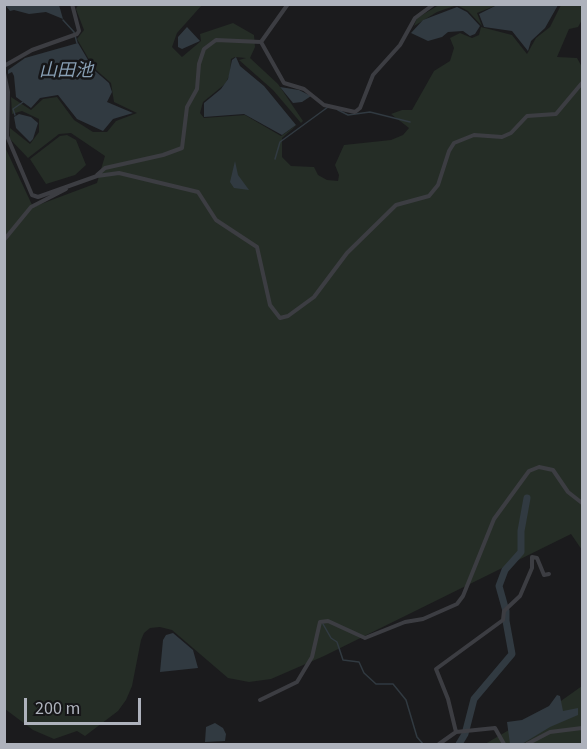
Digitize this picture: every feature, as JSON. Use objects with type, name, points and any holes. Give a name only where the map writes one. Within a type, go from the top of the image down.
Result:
[{"type":"street","points":[[4,66],[32,50],[75,35],[79,31],[72,4]]},
{"type":"street","points":[[261,42],[288,4]]},
{"type":"street","points":[[261,42],[284,83],[304,89],[324,105],[355,112],[360,108],[373,75],[400,45],[415,18],[434,4]]},
{"type":"street","points":[[97,176],[105,168],[163,155],[182,148],[187,107],[197,89],[199,64],[204,49],[216,40],[261,42]]},
{"type":"street","points":[[4,73],[8,92],[7,136],[32,195],[38,197],[97,176],[124,173],[198,192],[216,220],[257,248],[270,305],[277,317],[283,318],[314,297],[347,253],[396,205],[429,196],[438,185],[454,143],[474,135],[502,137],[511,133],[527,116],[556,114],[582,83]]},
{"type":"street","points":[[4,240],[31,207],[72,186]]},
{"type":"street","points":[[260,700],[297,682],[312,657],[318,640],[318,624],[322,621],[364,638],[405,622],[423,619],[457,604],[463,596],[495,519],[529,471],[539,467],[553,470],[568,492],[582,503]]},
{"type":"street","points":[[456,732],[448,699],[436,669],[490,632],[503,620],[506,609],[520,596],[532,568],[531,557],[537,558],[544,575],[549,574]]},
{"type":"street","points":[[439,744],[456,732],[495,728],[504,744]]},
{"type":"street","points":[[527,744],[550,732],[582,728]]},
{"type":"shaded area","points":[[472,4],[497,5],[477,13],[482,26],[468,11],[457,5],[437,12],[414,26],[417,18],[439,5]]},
{"type":"shaded area","points":[[78,5],[202,5],[177,33],[172,47],[182,57],[201,41],[200,34],[233,23],[254,35],[255,47],[250,58],[278,84],[303,121],[301,123],[273,90],[239,60],[246,58],[235,57],[231,59],[230,74],[225,84],[203,102],[200,113],[204,118],[245,115],[281,136],[298,124],[282,138],[282,157],[291,166],[314,167],[318,175],[327,180],[338,181],[339,175],[335,165],[344,145],[391,140],[403,135],[409,128],[391,114],[402,110],[412,110],[434,71],[450,61],[454,48],[450,38],[460,33],[472,38],[479,35],[481,27],[512,35],[527,54],[536,38],[550,27],[561,5],[582,5],[582,20],[578,27],[569,29],[557,57],[577,58],[582,67],[582,550],[571,534],[324,656],[271,679],[249,682],[228,678],[172,630],[160,627],[150,628],[141,640],[132,686],[126,700],[118,711],[85,736],[77,731],[54,739],[33,730],[5,709],[4,145],[33,207],[97,183],[105,156],[71,133],[59,134],[28,158],[10,139],[10,128],[30,144],[39,132],[39,119],[22,111],[12,114],[11,97],[31,110],[43,99],[57,97],[74,120],[93,132],[107,132],[116,121],[137,113],[114,102],[111,83],[94,68],[77,39],[84,30],[76,9]]},
{"type":"shaded area","points":[[67,135],[76,140],[86,165],[75,175],[46,184],[30,159],[60,136]]},
{"type":"shaded area","points":[[582,686],[582,744],[485,744],[551,708]]},
{"type":"water","points":[[499,4],[558,5],[545,28],[531,41],[528,51],[512,31],[484,27],[479,14]]},
{"type":"water","points":[[5,5],[59,5],[63,19],[46,12],[29,14],[10,11]]},
{"type":"water","points":[[457,7],[467,12],[480,26],[475,34],[470,36],[463,31],[448,32],[442,37],[428,41],[411,33],[423,20]]},
{"type":"water","points":[[187,27],[200,41],[182,49],[178,47],[178,37]]},
{"type":"water","name":"山田池","points":[[78,43],[94,70],[109,83],[112,92],[107,102],[133,113],[113,119],[103,131],[77,119],[58,95],[40,98],[31,108],[16,97],[14,76],[12,72],[8,74],[8,70],[25,58]]},
{"type":"water","points":[[236,57],[240,66],[264,86],[296,125],[282,135],[244,114],[204,117],[204,103],[221,89],[228,79],[232,60]]},
{"type":"water","points":[[280,87],[299,90],[311,96],[302,102],[293,103]]},
{"type":"water","points":[[19,114],[31,117],[38,123],[30,142],[16,128],[14,117]]},
{"type":"water","points":[[235,161],[238,175],[249,190],[234,188],[230,182]]},
{"type":"water","points":[[173,633],[193,650],[198,668],[160,672],[163,640],[166,635]]},
{"type":"water","points":[[557,695],[560,696],[563,711],[578,708],[578,715],[550,727],[522,744],[510,744],[507,722],[522,720],[549,706]]},
{"type":"water","points":[[215,723],[223,728],[226,734],[225,741],[205,742],[206,727]]},
{"type":"waterway","points":[[63,20],[74,32],[77,43]]},
{"type":"waterway","points":[[15,115],[13,109],[23,102]]},
{"type":"waterway","points":[[275,159],[280,142],[328,107]]},
{"type":"waterway","points":[[338,110],[348,115],[370,112],[410,122]]},
{"type":"waterway","points":[[459,744],[465,734],[474,699],[512,654],[506,611],[499,586],[505,570],[521,552],[521,531],[527,498]]},
{"type":"waterway","points":[[323,624],[331,638],[337,642],[343,660],[359,662],[364,673],[376,684],[393,684],[406,700],[417,737],[423,744]]}]
